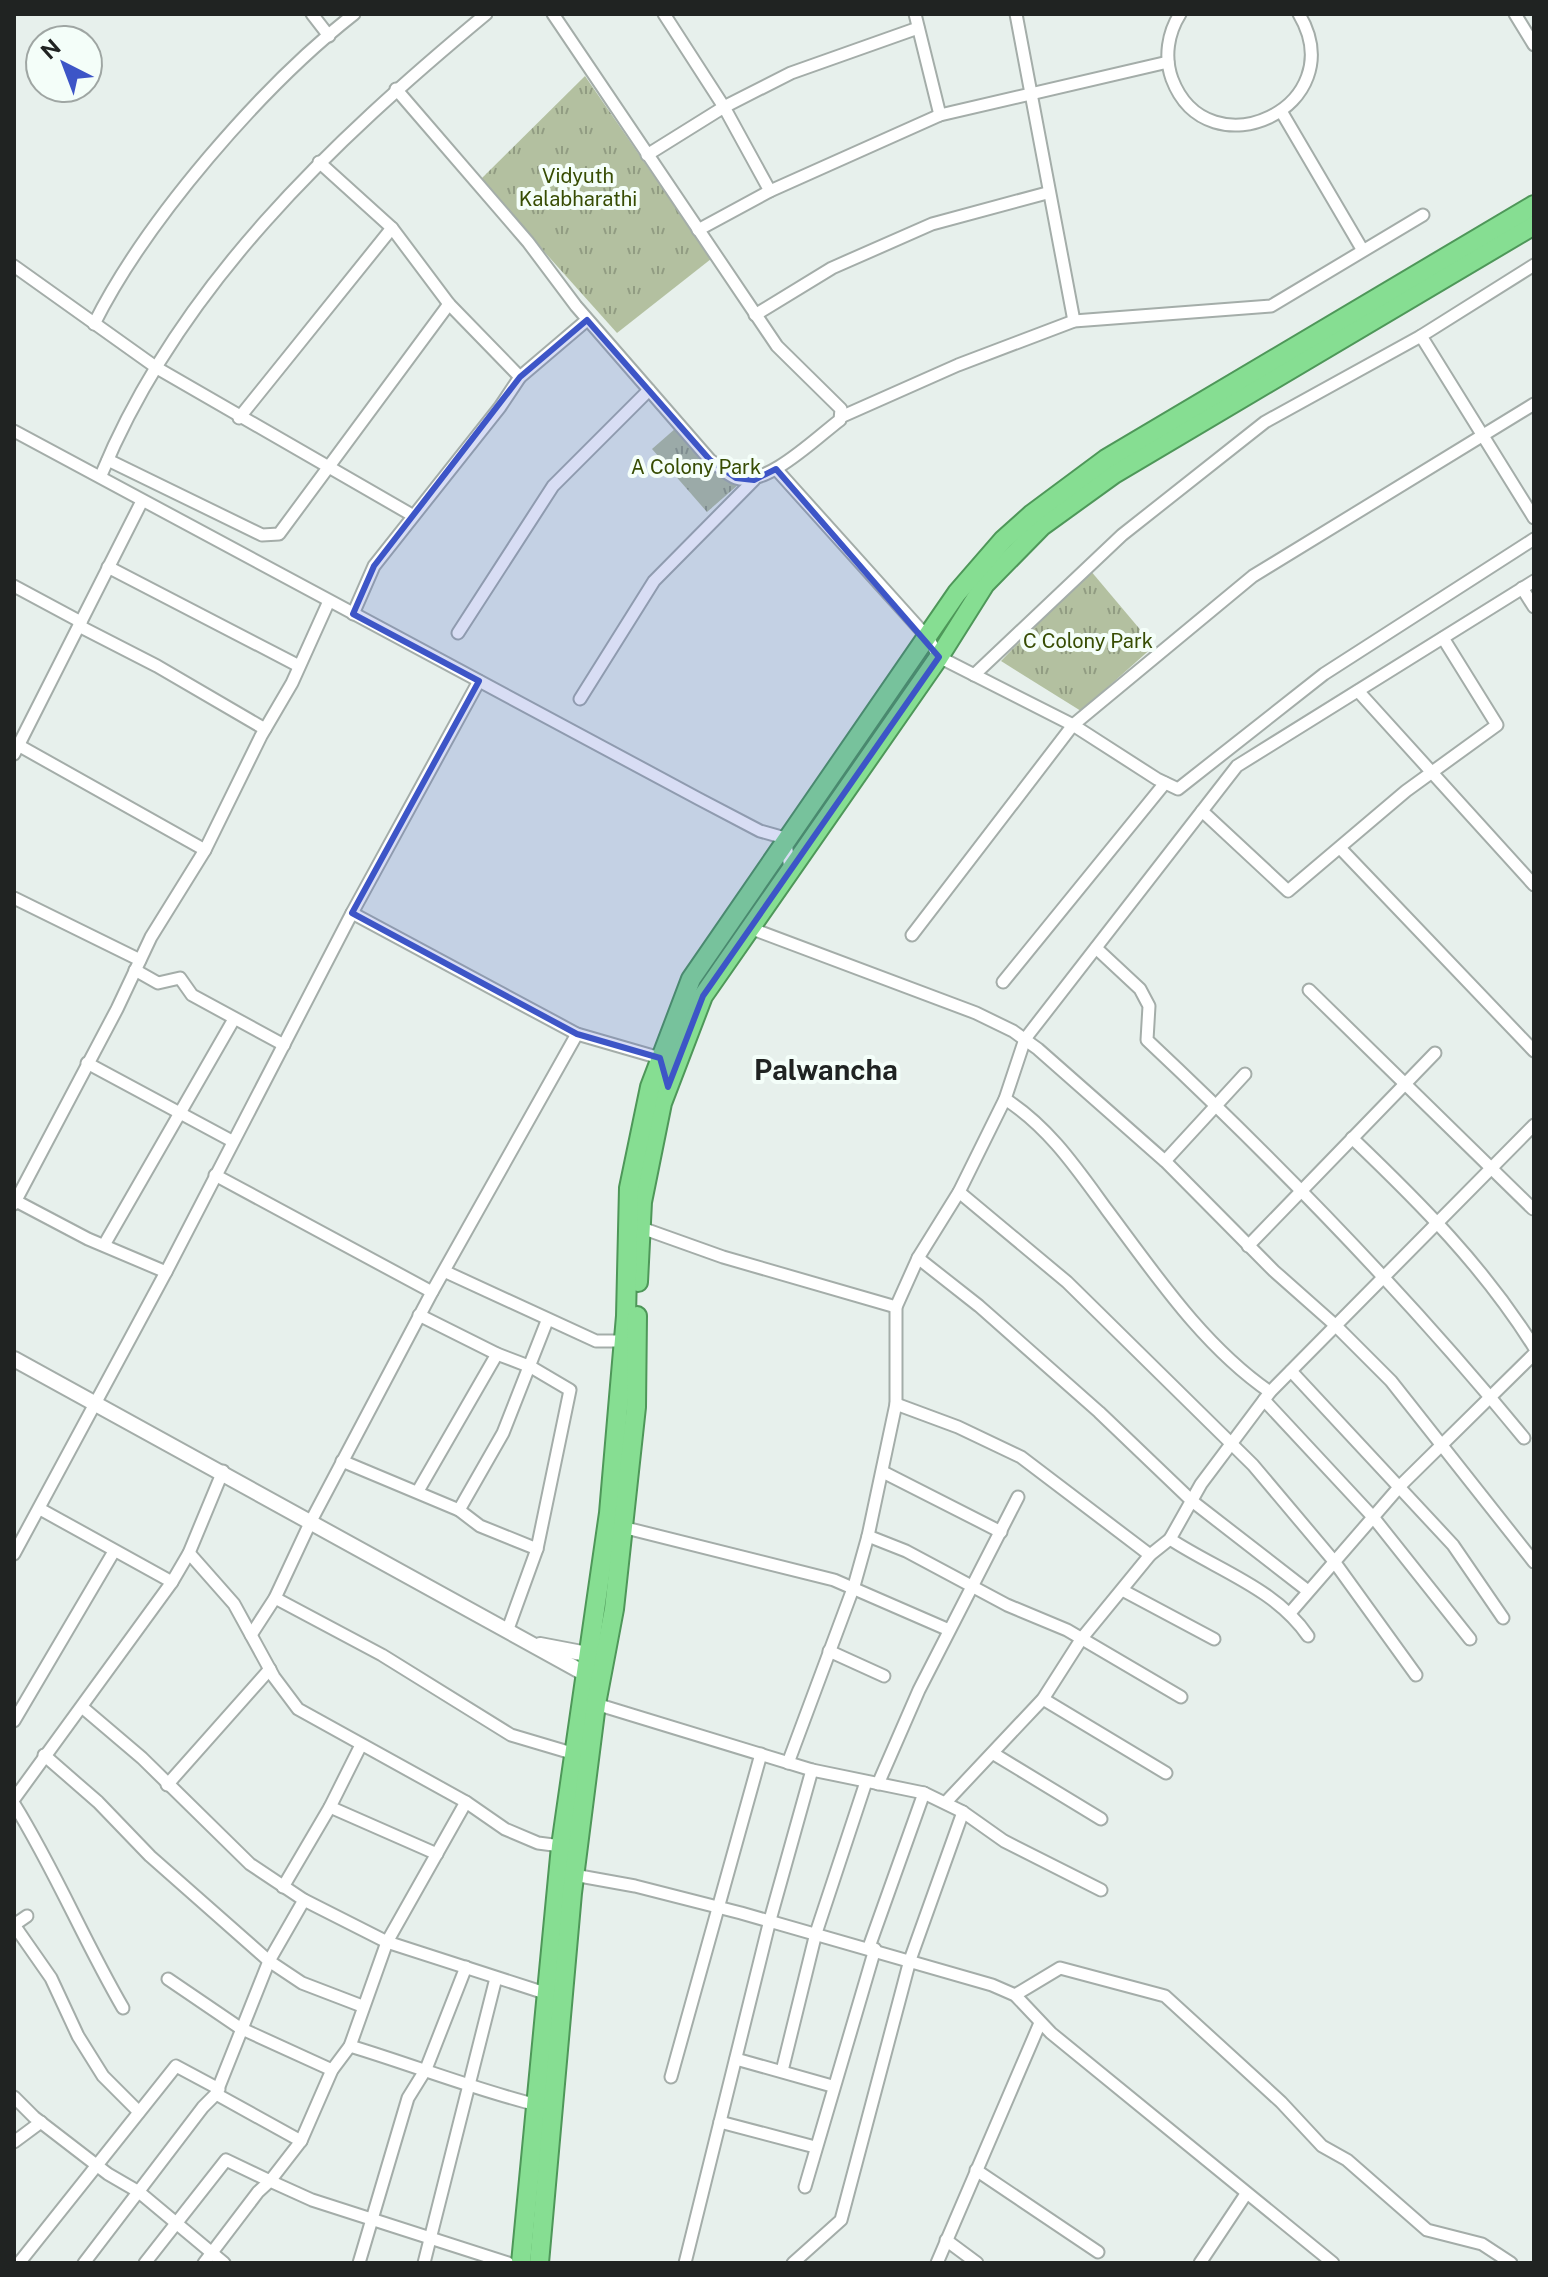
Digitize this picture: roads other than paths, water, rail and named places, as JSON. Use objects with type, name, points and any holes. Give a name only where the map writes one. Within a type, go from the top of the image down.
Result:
[{"type":"highway","points":[[539,2263],[574,1875],[596,1704],[587,1654],[609,1513],[624,1341],[629,1188],[660,1058],[691,979],[785,838],[957,593],[1003,540],[1106,459],[1534,205]]},
{"type":"highway","points":[[521,2263],[561,1846],[575,1754],[593,1678],[609,1636],[636,1407],[639,1227],[668,1087],[703,996],[939,657],[965,611],[1012,555],[1042,526],[1114,474],[1534,225]]},
{"type":"street","points":[[312,14],[329,36]]},
{"type":"street","points":[[94,324],[114,284],[235,127],[354,14]]},
{"type":"street","points":[[102,473],[157,368],[203,298],[319,162],[396,89],[486,14]]},
{"type":"street","points":[[553,14],[777,346],[836,403],[843,416]]},
{"type":"street","points":[[665,14],[724,107],[770,191]]},
{"type":"street","points":[[915,14],[940,115]]},
{"type":"street","points":[[1016,14],[1034,94],[1047,193],[1074,321]]},
{"type":"street","points":[[1180,14],[1169,40],[1168,62],[1174,82],[1185,100],[1210,119],[1242,125],[1262,121],[1281,111],[1297,96],[1309,67],[1309,35],[1299,14]]},
{"type":"street","points":[[1515,14],[1534,45]]},
{"type":"street","points":[[647,155],[724,107],[791,73],[918,28]]},
{"type":"street","points":[[698,230],[770,191],[940,115],[1168,62]]},
{"type":"street","points":[[396,89],[528,242],[587,320],[710,460],[736,478],[754,480]]},
{"type":"street","points":[[1281,111],[1362,249]]},
{"type":"street","points":[[319,162],[392,228],[449,304],[520,377]]},
{"type":"street","points":[[755,315],[832,268],[932,224],[1047,193]]},
{"type":"street","points":[[580,699],[654,581],[754,480],[776,469],[843,416],[958,365],[1074,321],[1271,306],[1423,215]]},
{"type":"street","points":[[239,418],[392,228]]},
{"type":"street","points":[[974,675],[1122,535],[1265,422],[1421,336],[1534,265]]},
{"type":"street","points":[[14,266],[157,368],[412,515]]},
{"type":"street","points":[[108,460],[269,537],[279,534],[449,304]]},
{"type":"street","points":[[353,614],[374,566],[500,407],[520,377],[587,320]]},
{"type":"street","points":[[1421,336],[1534,518]]},
{"type":"street","points":[[458,633],[553,486],[649,390]]},
{"type":"street","points":[[912,935],[1073,725],[1253,576],[1534,404]]},
{"type":"street","points":[[14,431],[711,806],[760,831],[785,838],[790,868]]},
{"type":"street","points":[[776,469],[928,638],[939,657],[1073,725],[1178,789],[1324,674],[1534,539]]},
{"type":"street","points":[[142,501],[16,749],[205,850]]},
{"type":"street","points":[[108,567],[299,666]]},
{"type":"street","points":[[788,1763],[854,1586],[868,1536],[896,1404],[896,1307],[918,1258],[959,1192],[1005,1099],[1025,1039],[1237,766],[1534,581]]},
{"type":"street","points":[[14,586],[265,729]]},
{"type":"street","points":[[1522,588],[1534,607]]},
{"type":"street","points":[[166,1272],[15,1201],[138,965],[205,850],[329,601]]},
{"type":"street","points":[[1202,811],[1288,891],[1406,791],[1497,725],[1443,638]]},
{"type":"street","points":[[14,1554],[166,1272],[352,913],[479,681]]},
{"type":"street","points":[[1358,691],[1534,885]]},
{"type":"street","points":[[1003,982],[1165,783]]},
{"type":"street","points":[[1341,849],[1534,1051]]},
{"type":"street","points":[[14,898],[138,965],[158,983],[180,978],[192,995],[284,1045]]},
{"type":"street","points":[[352,913],[577,1034],[660,1058],[668,1087]]},
{"type":"street","points":[[750,928],[976,1013],[1025,1039],[1094,1095],[1165,1161],[1248,1246],[1391,1381],[1534,1562]]},
{"type":"street","points":[[1096,948],[1140,989],[1149,1006],[1147,1040],[1304,1190],[1385,1275],[1524,1438]]},
{"type":"street","points":[[1309,990],[1533,1209]]},
{"type":"street","points":[[104,1245],[234,1019]]},
{"type":"street","points":[[251,1635],[275,1598],[311,1521],[419,1315],[446,1272],[577,1034]]},
{"type":"street","points":[[1248,1246],[1435,1053]]},
{"type":"street","points":[[87,1063],[182,1111],[232,1141]]},
{"type":"street","points":[[1165,1161],[1245,1074]]},
{"type":"street","points":[[1005,1099],[1049,1135],[1209,1338],[1267,1396],[1373,1517],[1470,1639]]},
{"type":"street","points":[[946,1802],[1043,1699],[1082,1638],[1124,1591],[1150,1555],[1170,1539],[1229,1444],[1267,1396],[1534,1125]]},
{"type":"street","points":[[1352,1138],[1439,1221],[1512,1312],[1534,1347]]},
{"type":"street","points":[[215,1175],[432,1292]]},
{"type":"street","points":[[959,1192],[1067,1282],[1278,1494],[1333,1560],[1416,1675]]},
{"type":"street","points":[[639,1227],[723,1257],[896,1307]]},
{"type":"street","points":[[918,1258],[979,1306],[1099,1412],[1192,1501],[1308,1591]]},
{"type":"street","points":[[446,1272],[596,1341],[624,1341]]},
{"type":"street","points":[[419,1315],[497,1354],[531,1367],[570,1390],[537,1549],[508,1629]]},
{"type":"street","points":[[459,1510],[503,1433],[547,1321]]},
{"type":"street","points":[[418,1491],[497,1354]]},
{"type":"street","points":[[1290,1613],[1401,1485],[1534,1354]]},
{"type":"street","points":[[14,1359],[223,1471],[593,1678]]},
{"type":"street","points":[[1291,1371],[1401,1485],[1453,1545],[1503,1618]]},
{"type":"street","points":[[896,1404],[958,1427],[1021,1457],[1150,1555]]},
{"type":"street","points":[[342,1461],[418,1491],[459,1510],[480,1526],[537,1549]]},
{"type":"street","points":[[123,2008],[90,1952],[40,1847],[14,1802],[44,1755],[172,1582],[189,1553],[223,1471]]},
{"type":"street","points":[[883,1472],[1001,1532]]},
{"type":"street","points":[[782,2071],[816,1933],[872,1783],[1018,1497]]},
{"type":"street","points":[[40,1509],[113,1553],[172,1582]]},
{"type":"street","points":[[622,1527],[854,1586],[949,1630]]},
{"type":"street","points":[[868,1536],[906,1551],[1082,1638],[1181,1697]]},
{"type":"street","points":[[1170,1539],[1265,1593],[1290,1613],[1308,1636]]},
{"type":"street","points":[[14,1721],[113,1553]]},
{"type":"street","points":[[189,1553],[234,1604],[270,1669],[298,1709],[466,1802],[505,1829],[538,1843],[561,1846]]},
{"type":"street","points":[[1124,1591],[1214,1639]]},
{"type":"street","points":[[275,1598],[382,1655],[511,1735],[575,1754]]},
{"type":"street","points":[[532,1643],[587,1654],[609,1636]]},
{"type":"street","points":[[829,1651],[884,1676]]},
{"type":"street","points":[[167,1785],[270,1669]]},
{"type":"street","points":[[1043,1699],[1166,1773]]},
{"type":"street","points":[[596,1704],[812,1770],[924,1793],[963,1812],[1004,1841],[1101,1890]]},
{"type":"street","points":[[82,1707],[250,1864],[304,1900],[387,1942],[548,1994]]},
{"type":"street","points":[[283,1887],[330,1807],[361,1745]]},
{"type":"street","points":[[671,2077],[761,1754]]},
{"type":"street","points":[[994,1754],[1101,1819]]},
{"type":"street","points":[[44,1755],[98,1802],[150,1856],[269,1961],[302,1983],[362,2006]]},
{"type":"street","points":[[685,2263],[770,1920],[812,1770]]},
{"type":"street","points":[[805,2187],[872,1948],[924,1793]]},
{"type":"street","points":[[208,2258],[301,2141],[332,2070],[350,2046],[387,1942],[466,1802]]},
{"type":"street","points":[[330,1807],[437,1854]]},
{"type":"street","points":[[793,2263],[841,2220],[910,1960],[963,1812]]},
{"type":"street","points":[[574,1875],[635,1886],[770,1920],[872,1948],[1015,1995],[1040,2023],[1333,2263]]},
{"type":"street","points":[[84,2263],[218,2091],[240,2028],[269,1961],[304,1900]]},
{"type":"street","points":[[27,1916],[14,1925],[51,1978],[78,2036],[103,2076],[139,2112]]},
{"type":"street","points":[[359,2263],[408,2098],[426,2069],[466,1967]]},
{"type":"street","points":[[1015,1995],[1060,1968],[1165,1996],[1271,2092],[1322,2146],[1347,2160],[1427,2230],[1482,2244],[1511,2263]]},
{"type":"street","points":[[424,2263],[496,1978]]},
{"type":"street","points":[[168,1979],[240,2028],[332,2070]]},
{"type":"street","points":[[937,2263],[1040,2023]]},
{"type":"street","points":[[350,2046],[426,2069],[468,2088],[537,2105]]},
{"type":"street","points":[[736,2059],[832,2086]]},
{"type":"street","points":[[18,2259],[176,2066],[301,2141]]},
{"type":"street","points":[[14,2097],[97,2165],[177,2222],[208,2258],[224,2263]]},
{"type":"street","points":[[14,2142],[41,2122]]},
{"type":"street","points":[[720,2122],[815,2147]]},
{"type":"street","points":[[145,2263],[226,2160],[312,2200],[508,2263]]},
{"type":"street","points":[[976,2170],[1098,2252]]},
{"type":"street","points":[[1200,2263],[1246,2194]]},
{"type":"street","points":[[946,2240],[977,2263]]},
{"type":"district","name":"Palwancha","points":[[826,1069]]},
{"type":"park label","name":"Vidyuth Kalabharathi","points":[[578,188]]},
{"type":"park label","name":"A Colony Park","points":[[696,467]]},
{"type":"park label","name":"C Colony Park","points":[[1088,641]]}]
